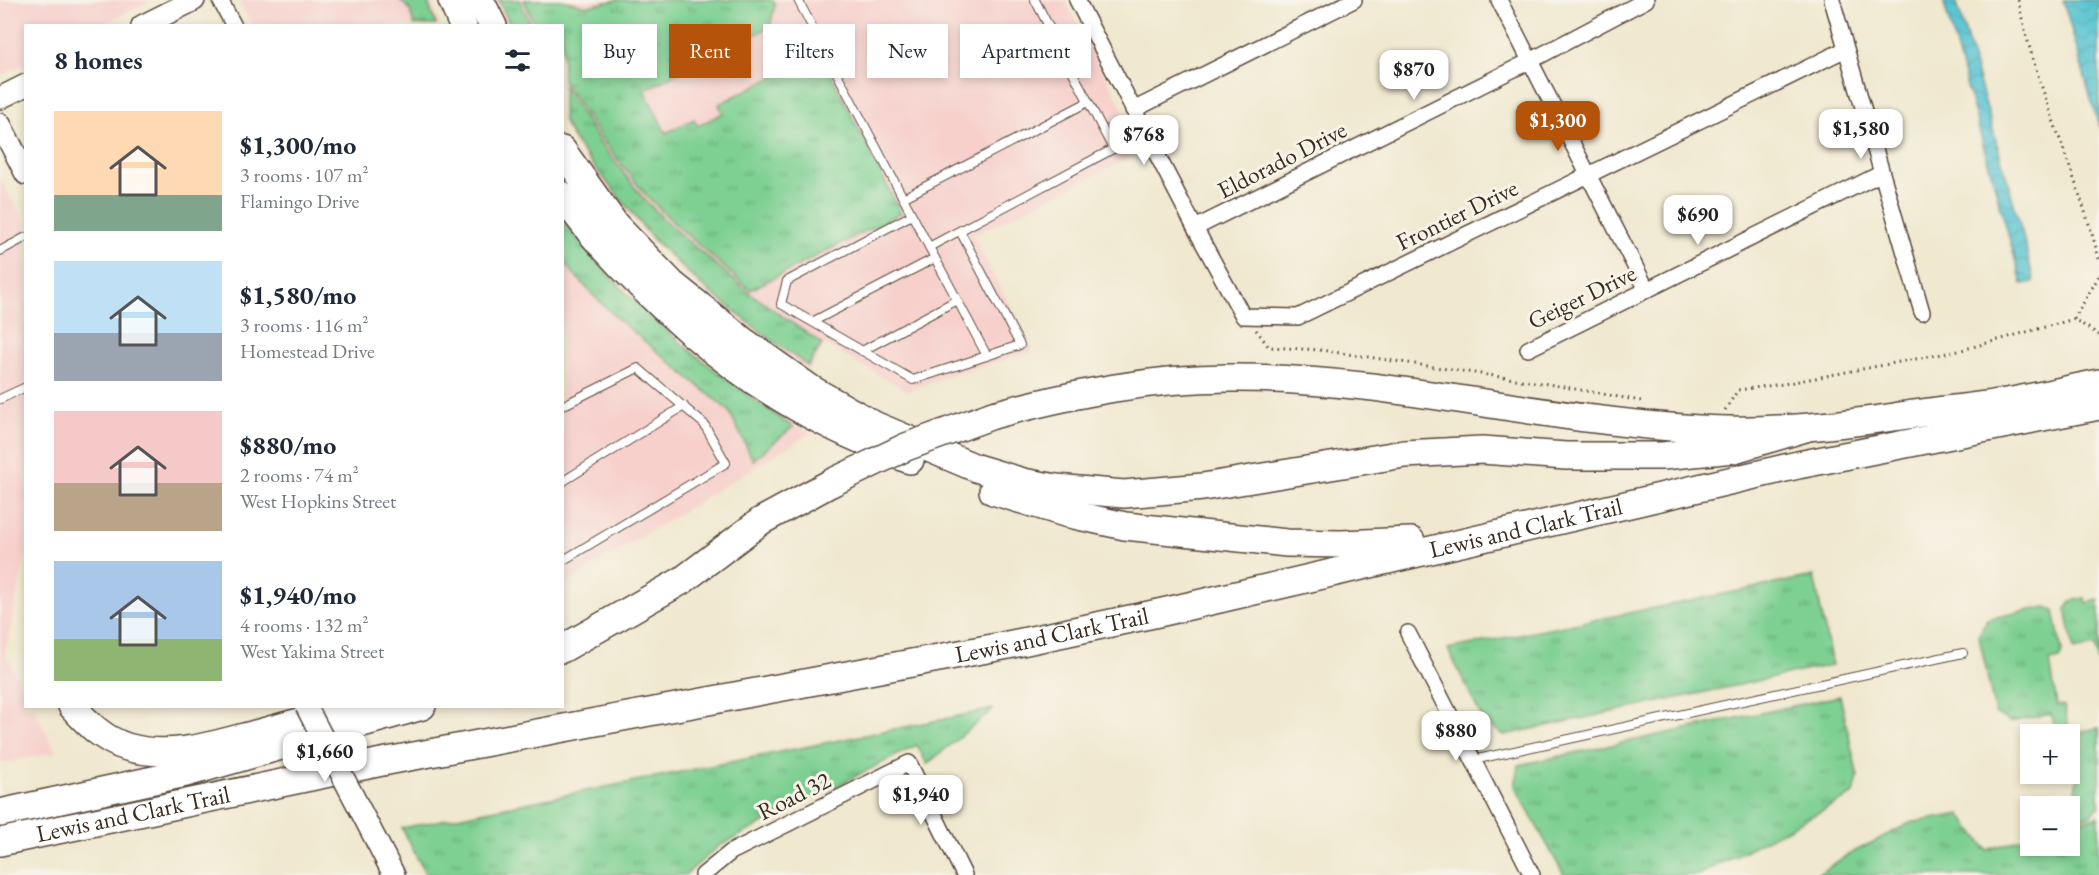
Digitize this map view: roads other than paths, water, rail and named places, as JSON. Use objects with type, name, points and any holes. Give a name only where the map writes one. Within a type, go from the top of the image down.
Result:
[{"type":"highway","points":[[452,0],[462,24]]},
{"type":"highway","points":[[480,0],[492,24]]},
{"type":"highway","points":[[564,153],[616,226],[672,284],[743,341],[811,389],[874,425],[976,468],[1023,482],[1056,488],[1136,493],[1203,487],[1404,454],[1482,450],[1566,456],[1662,456],[1734,448],[1805,428]]},
{"type":"highway","points":[[564,198],[597,241],[654,299],[728,362],[797,408],[860,440],[967,482],[1065,513],[1125,526],[1287,543],[1396,543],[1450,538],[1544,524]]},
{"type":"highway","name":"Lewis and Clark Trail","points":[[564,648],[683,580],[761,521],[831,483],[906,447],[993,415],[1084,393],[1131,385],[1235,378],[1334,383],[1648,426],[1752,430],[2099,406]]},
{"type":"highway","name":"Lewis and Clark Trail","points":[[0,842],[382,762],[1003,646],[1163,612],[1798,465],[2008,413],[2099,383]]},
{"type":"highway","points":[[74,708],[87,723],[104,736],[126,747],[154,753],[180,752],[212,745],[350,708]]},
{"type":"highway","name":"Lewis and Clark Trail","points":[[0,813],[186,773],[415,708]]},
{"type":"street","points":[[146,24],[194,0]]},
{"type":"street","points":[[220,0],[233,24]]},
{"type":"street","points":[[1077,0],[1195,228]]},
{"type":"street","points":[[1133,110],[1354,0]]},
{"type":"street","points":[[1498,0],[1647,290]]},
{"type":"street","name":"Eldorado Drive","points":[[1195,228],[1530,61],[1646,0]]},
{"type":"street","points":[[1832,0],[1922,312]]},
{"type":"street","name":"Frontier Drive","points":[[1195,228],[1246,316],[1298,317],[1846,49]]},
{"type":"street","points":[[0,98],[24,86]]},
{"type":"street","points":[[0,124],[24,170]]},
{"type":"street","name":"Geiger Drive","points":[[1528,349],[1882,173]]},
{"type":"street","points":[[1408,633],[1532,875]]},
{"type":"street","points":[[307,708],[394,875]]},
{"type":"street","name":"Road 32","points":[[703,875],[731,852],[909,763],[964,875]]},
{"type":"lane","points":[[798,0],[987,356]]},
{"type":"lane","points":[[929,247],[1113,149],[1035,0]]},
{"type":"lane","points":[[903,198],[1088,102]]},
{"type":"lane","points":[[912,215],[787,281],[781,304],[913,380],[1020,345],[960,231]]},
{"type":"lane","points":[[0,251],[24,238]]},
{"type":"lane","points":[[812,322],[935,258]]},
{"type":"lane","points":[[862,351],[957,300]]},
{"type":"lane","points":[[564,405],[638,368],[705,424],[726,463],[564,560]]},
{"type":"lane","points":[[0,399],[24,388]]},
{"type":"lane","points":[[564,481],[684,406]]},
{"type":"lane","points":[[1473,760],[1963,653]]},
{"type":"water","points":[[1943,0],[1956,0],[2034,282],[2022,284]]},
{"type":"water","points":[[2063,0],[2099,0],[2099,127]]}]
